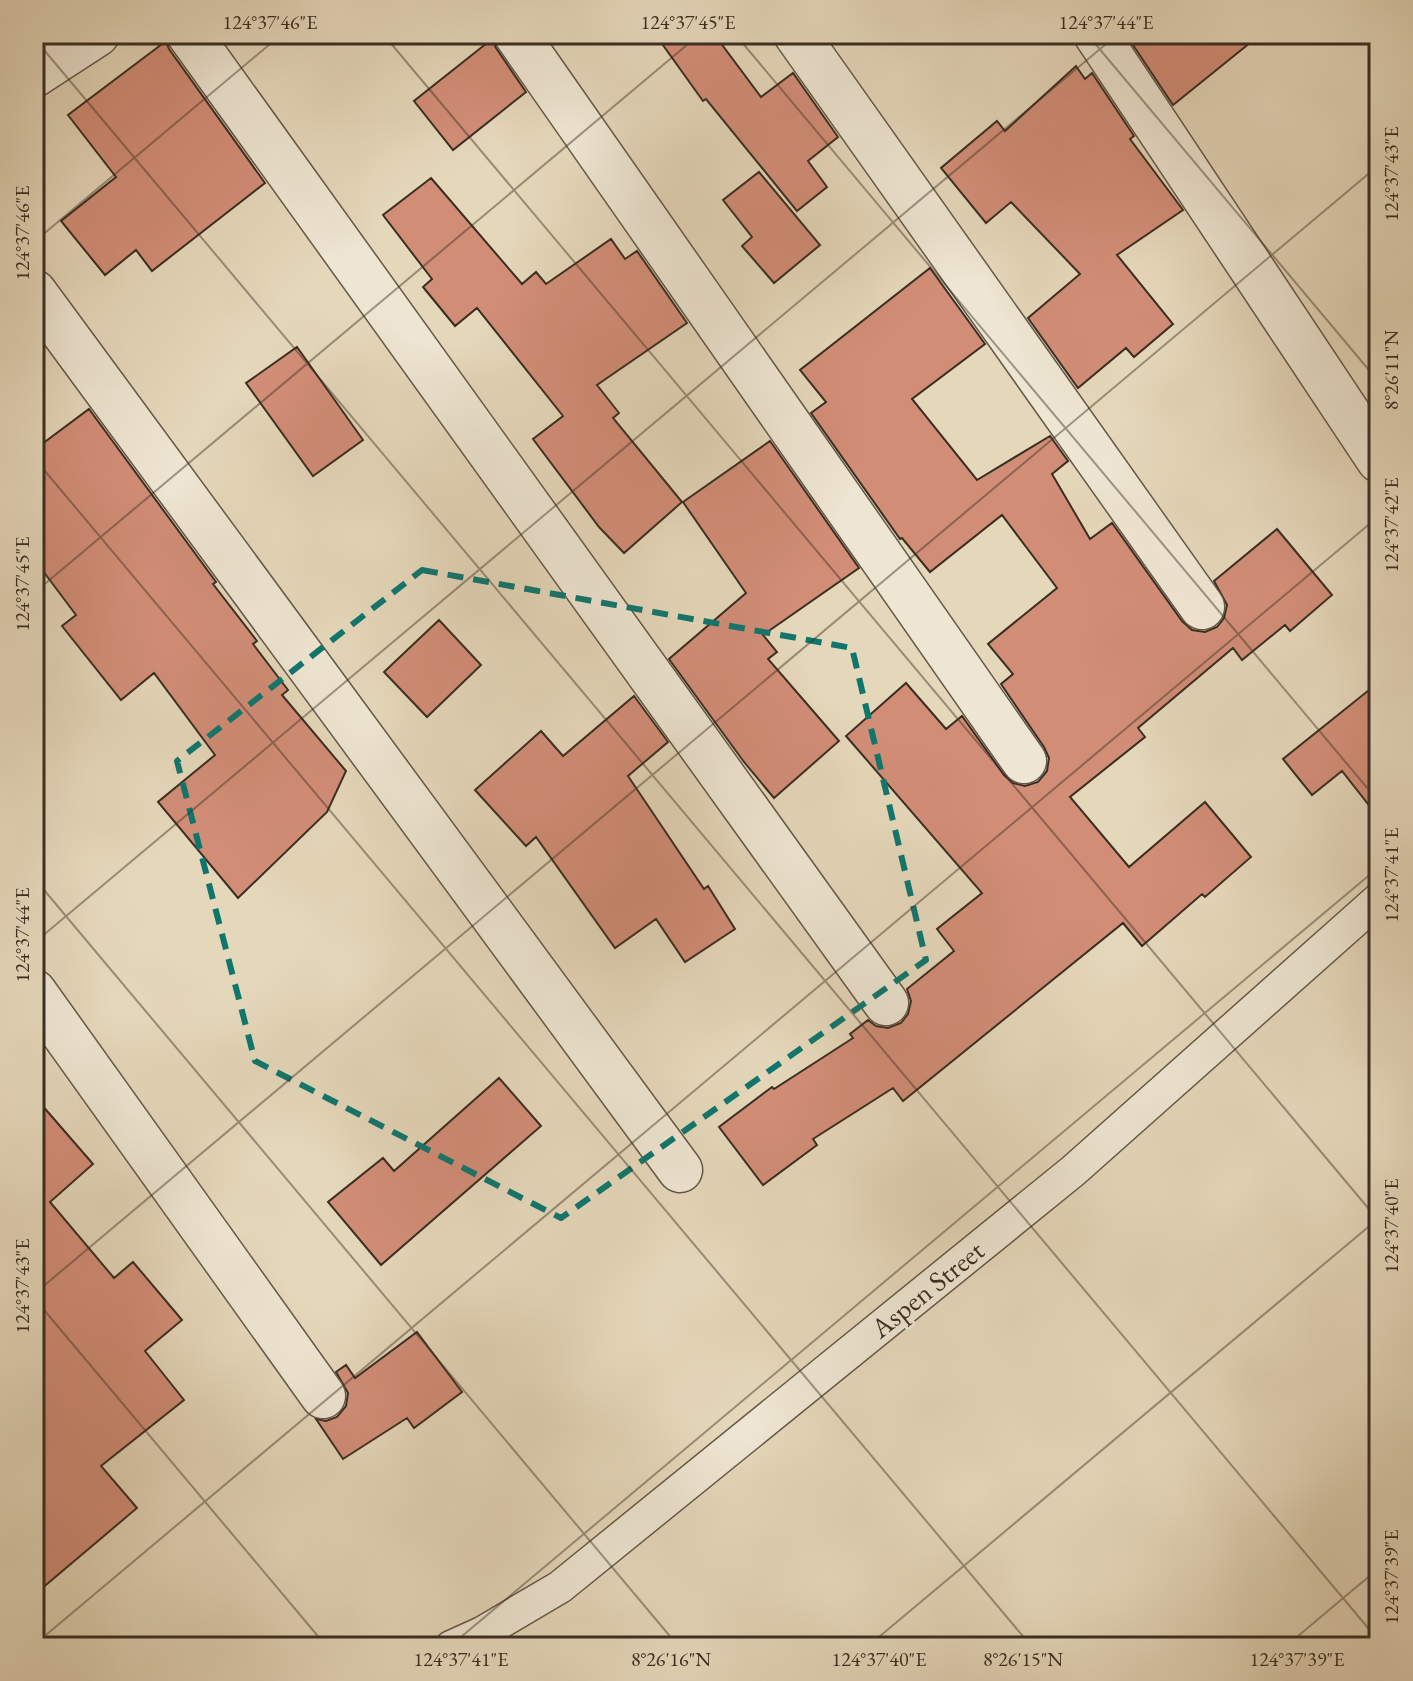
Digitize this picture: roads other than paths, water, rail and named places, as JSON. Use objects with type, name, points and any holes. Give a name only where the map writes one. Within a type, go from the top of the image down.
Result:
[{"type":"street","points":[[34,75],[97,34]]},
{"type":"street","points":[[189,34],[886,1003]]},
{"type":"street","points":[[516,34],[1024,761]]},
{"type":"street","points":[[796,34],[1202,607]]},
{"type":"street","points":[[1096,34],[1379,460]]},
{"type":"street","points":[[34,292],[680,1170]]},
{"type":"street","points":[[34,992],[323,1396]]},
{"type":"lane","name":"Aspen Street","points":[[451,1647],[482,1633],[573,1577],[1073,1171],[1379,899]]}]
